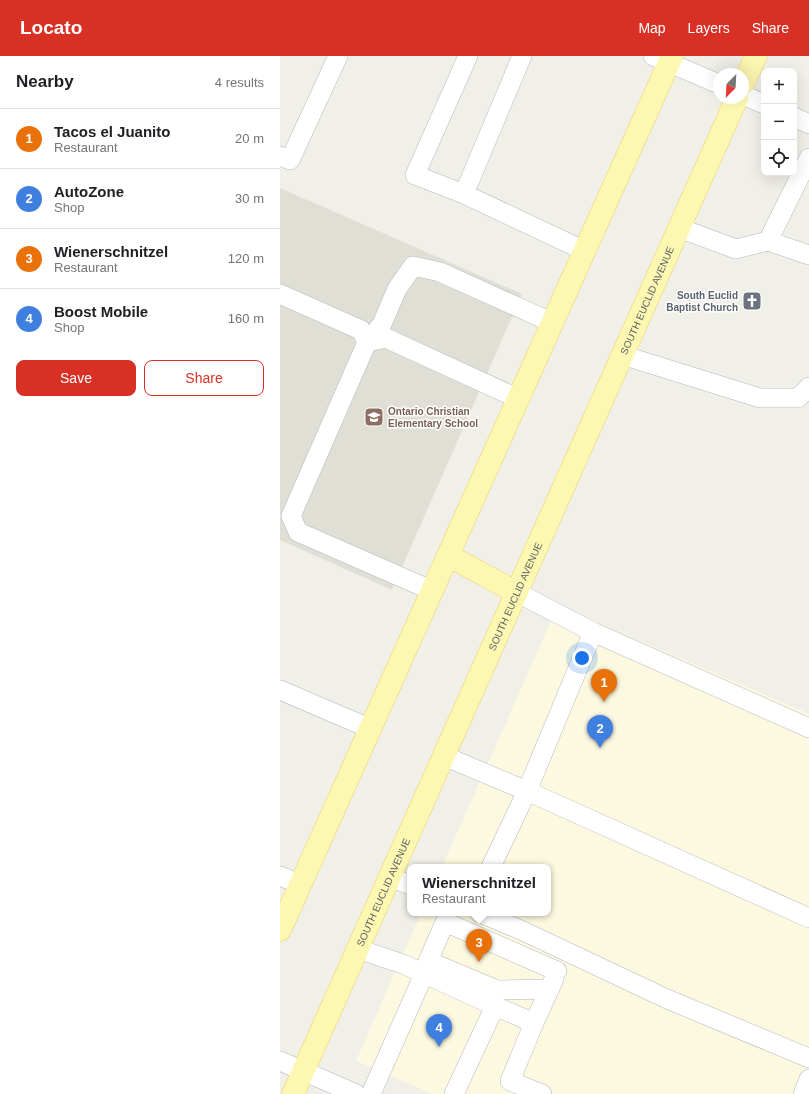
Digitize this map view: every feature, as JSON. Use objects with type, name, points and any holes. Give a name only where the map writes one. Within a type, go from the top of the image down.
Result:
[{"type":"main road","points":[[749,71],[756,56]]},
{"type":"main road","points":[[280,930],[372,729],[553,324],[665,58]]},
{"type":"main road","name":"SOUTH EUCLID AVENUE","points":[[293,1094],[734,104]]},
{"type":"main road","points":[[449,556],[516,592]]},
{"type":"street","points":[[280,156],[290,160],[338,56]]},
{"type":"street","points":[[468,56],[415,175],[464,194],[585,251]]},
{"type":"street","points":[[464,194],[522,56]]},
{"type":"street","points":[[665,58],[711,81]]},
{"type":"street","points":[[749,98],[761,103]]},
{"type":"street","points":[[797,119],[809,124]]},
{"type":"street","points":[[768,241],[809,158]]},
{"type":"street","points":[[679,228],[736,249],[768,241],[809,255]]},
{"type":"street","points":[[433,591],[298,532],[291,516],[367,342],[382,324],[397,289],[413,266],[440,272],[553,324]]},
{"type":"street","points":[[280,294],[361,330],[367,342]]},
{"type":"street","points":[[367,342],[386,338],[519,399]]},
{"type":"street","points":[[622,355],[760,398],[798,398],[809,387]]},
{"type":"street","points":[[516,592],[593,632],[809,728]]},
{"type":"street","points":[[492,864],[527,791],[593,632]]},
{"type":"street","points":[[280,690],[372,729]]},
{"type":"street","points":[[444,756],[527,791],[809,918]]},
{"type":"street","points":[[280,876],[301,885]]},
{"type":"street","points":[[390,877],[407,884]]},
{"type":"street","points":[[487,916],[523,931],[667,999],[809,1058]]},
{"type":"street","points":[[550,989],[496,990],[428,961],[445,922],[557,972]]},
{"type":"street","points":[[358,949],[403,964],[534,1023]]},
{"type":"street","points":[[542,1094],[510,1081],[565,952]]},
{"type":"street","points":[[372,1094],[424,974]]},
{"type":"street","points":[[454,1094],[494,1006]]},
{"type":"street","points":[[280,1061],[356,1094]]},
{"type":"street","points":[[803,1094],[809,1079]]},
{"type":"shaded area","name":"Ontario Christian Elementary School","points":[[280,188],[522,294],[392,590],[280,540]]},
{"type":"shaded area","points":[[558,605],[809,714],[809,1094],[433,1094],[356,1061],[420,916],[551,916],[551,864],[443,864]]},
{"type":"place","name":"South Euclid Baptist Church","points":[[752,301]]},
{"type":"place","name":"Ontario Christian Elementary School","points":[[374,417]]},
{"type":"place","name":"Tacos el Juanito","points":[[604,702]]},
{"type":"place","name":"AutoZone","points":[[600,748]]},
{"type":"place","name":"Wienerschnitzel","points":[[479,962]]},
{"type":"place","name":"Boost Mobile","points":[[439,1047]]}]
